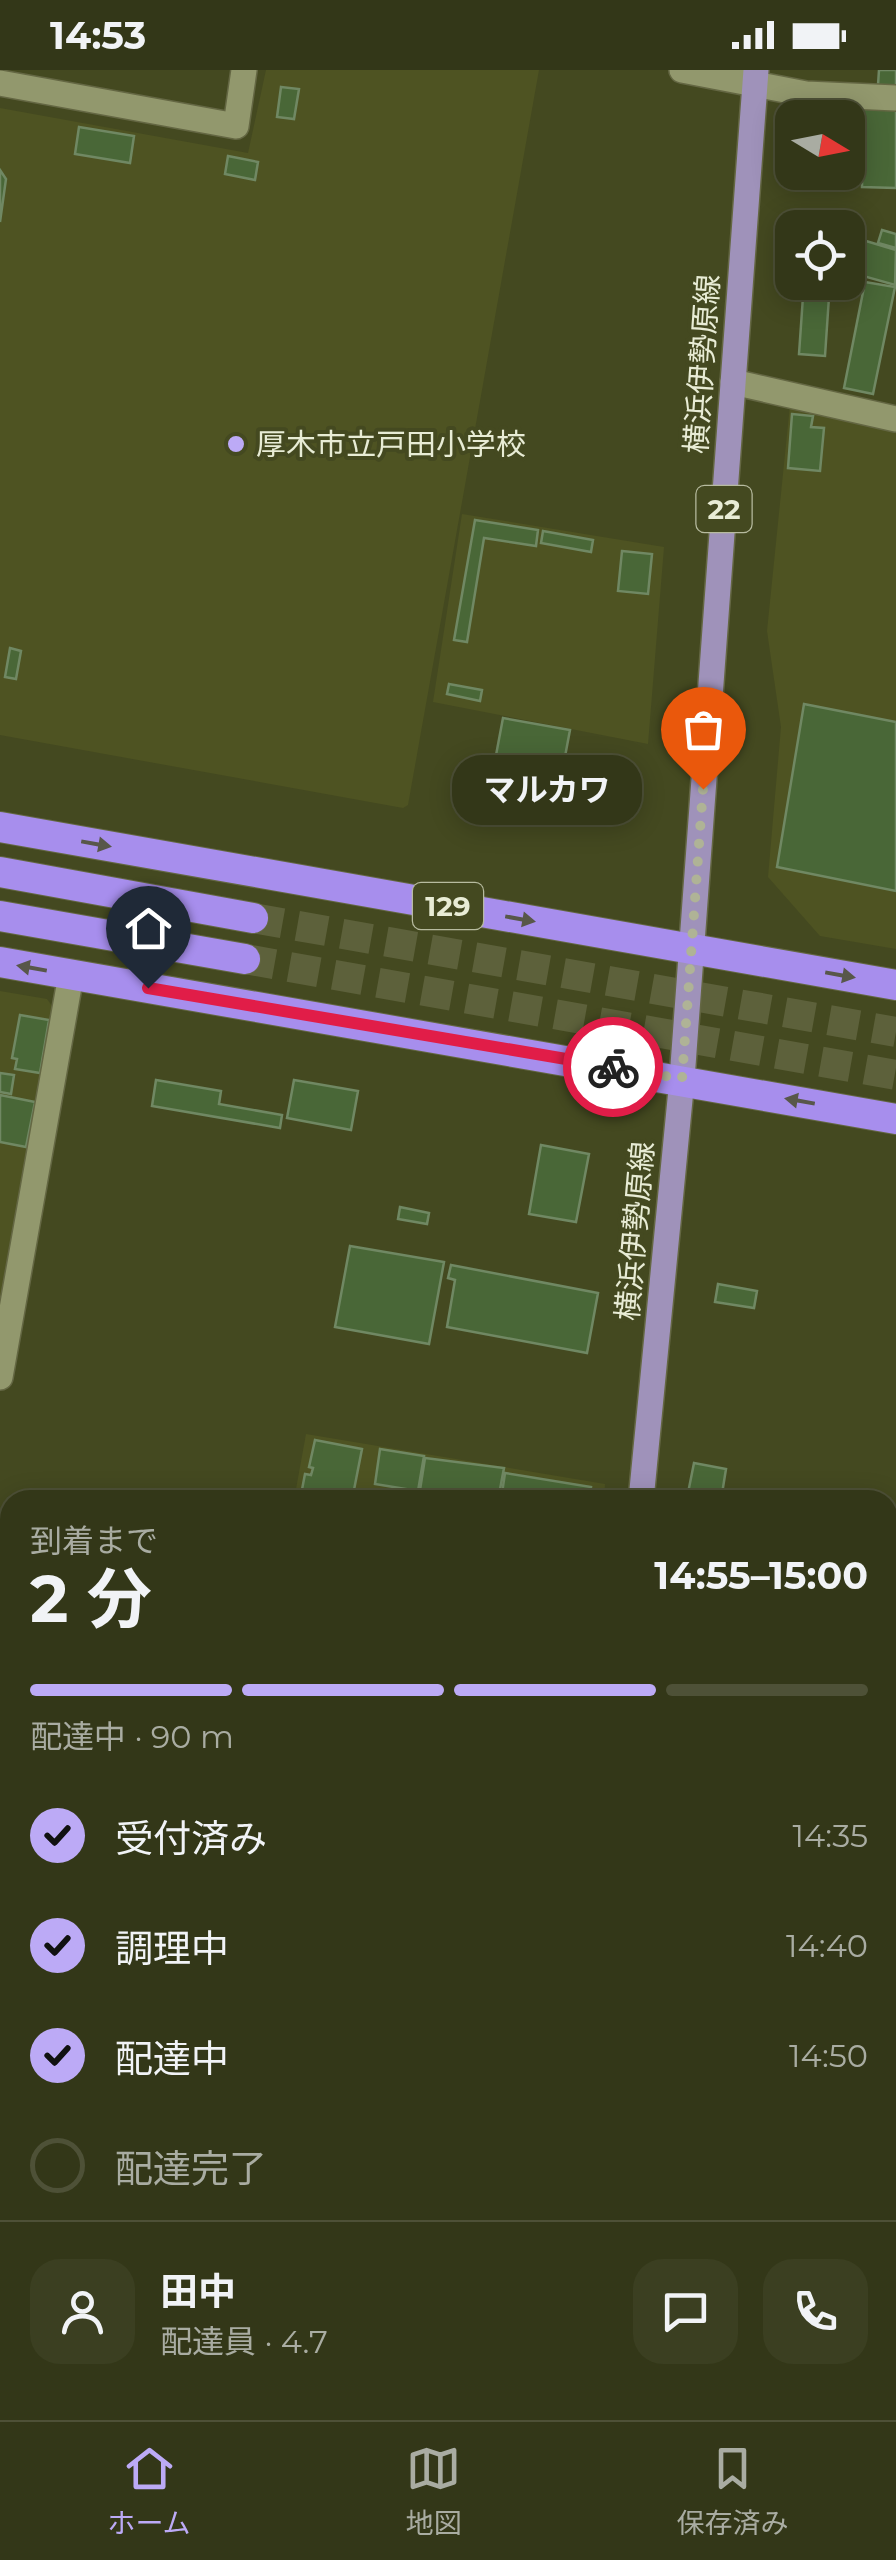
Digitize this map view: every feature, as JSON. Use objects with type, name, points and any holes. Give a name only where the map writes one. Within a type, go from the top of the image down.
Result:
[{"type":"highway","name":"129","points":[[0,828],[896,985]]},
{"type":"highway","points":[[0,872],[252,918]]},
{"type":"highway","points":[[0,916],[246,959]]},
{"type":"highway","points":[[0,962],[896,1118]]},
{"type":"main road","name":"横浜伊勢原線","points":[[642,1490],[682,1079],[756,78]]},
{"type":"street","points":[[0,83],[236,126],[244,70]]},
{"type":"street","points":[[682,70],[896,98]]},
{"type":"street","points":[[734,382],[896,420]]},
{"type":"street","points":[[0,1377],[71,975]]},
{"type":"shaded area","name":"厚木市立戸田小学校","points":[[266,70],[539,70],[408,805],[403,808],[0,735],[0,108],[248,153]]},
{"type":"shaded area","points":[[790,405],[896,429],[896,949],[820,936],[768,877],[781,727],[767,631]]},
{"type":"shaded area","points":[[462,514],[664,547],[648,744],[433,702]]},
{"type":"shaded area","points":[[0,991],[47,999],[57,1013],[0,1329]]},
{"type":"shaded area","points":[[306,1434],[605,1484],[605,1490],[296,1490]]},
{"type":"building","points":[[879,70],[896,70],[896,87],[878,85]]},
{"type":"building","points":[[281,87],[299,89],[294,119],[277,117]]},
{"type":"building","points":[[865,109],[896,110],[896,188],[865,187]]},
{"type":"building","points":[[79,127],[134,136],[130,163],[75,154]]},
{"type":"building","points":[[228,156],[258,162],[255,180],[225,174]]},
{"type":"building","points":[[0,170],[6,179],[0,222]]},
{"type":"building","points":[[882,230],[896,234],[896,248],[878,243]]},
{"type":"building","points":[[866,241],[896,250],[895,285],[865,277]]},
{"type":"building","points":[[865,282],[895,287],[873,394],[844,388],[861,300],[865,300]]},
{"type":"building","points":[[803,300],[829,300],[825,356],[799,354]]},
{"type":"building","points":[[792,414],[813,416],[811,427],[824,428],[820,471],[788,468]]},
{"type":"building","points":[[475,520],[538,530],[536,546],[484,538],[467,642],[454,640]]},
{"type":"building","points":[[543,531],[593,540],[591,552],[541,543]]},
{"type":"building","points":[[622,551],[652,554],[648,594],[618,591]]},
{"type":"building","points":[[10,648],[21,651],[16,679],[5,677]]},
{"type":"building","points":[[449,684],[482,690],[480,701],[447,694]]},
{"type":"building","points":[[804,704],[896,722],[896,891],[777,867]]},
{"type":"building","points":[[503,718],[570,730],[554,815],[487,803]]},
{"type":"building","points":[[20,1015],[49,1020],[40,1073],[15,1069],[17,1059],[12,1058]]},
{"type":"building","points":[[0,1073],[14,1075],[11,1094],[0,1092]]},
{"type":"building","points":[[156,1080],[221,1091],[219,1104],[282,1115],[280,1128],[152,1106]]},
{"type":"building","points":[[294,1080],[358,1091],[351,1130],[287,1118]]},
{"type":"building","points":[[0,1095],[35,1102],[26,1147],[0,1142]]},
{"type":"building","points":[[541,1145],[589,1154],[576,1222],[529,1214]]},
{"type":"building","points":[[400,1207],[429,1213],[427,1224],[398,1219]]},
{"type":"building","points":[[350,1246],[444,1262],[429,1344],[335,1327]]},
{"type":"building","points":[[451,1265],[598,1293],[587,1353],[447,1327],[455,1280],[448,1278]]},
{"type":"building","points":[[718,1284],[757,1291],[754,1308],[715,1302]]},
{"type":"building","points":[[315,1440],[362,1449],[354,1490],[302,1490],[305,1474],[311,1475],[313,1468],[309,1467]]},
{"type":"building","points":[[380,1449],[424,1456],[418,1490],[375,1484]]},
{"type":"building","points":[[425,1458],[504,1468],[500,1490],[420,1490]]},
{"type":"building","points":[[694,1463],[726,1469],[723,1490],[689,1490]]},
{"type":"building","points":[[505,1473],[591,1487],[591,1490],[502,1490]]},
{"type":"tunnel","points":[[253,918],[896,1032]]},
{"type":"tunnel","points":[[245,959],[896,1075]]},
{"type":"way so far","points":[[613,1067],[682,1079],[703,789]]},
{"type":"place","name":"厚木市立戸田小学校","points":[[236,444]]},
{"type":"place","name":"マルカワ","points":[[703,789]]},
{"type":"route","points":[[148,988],[613,1067]]}]
